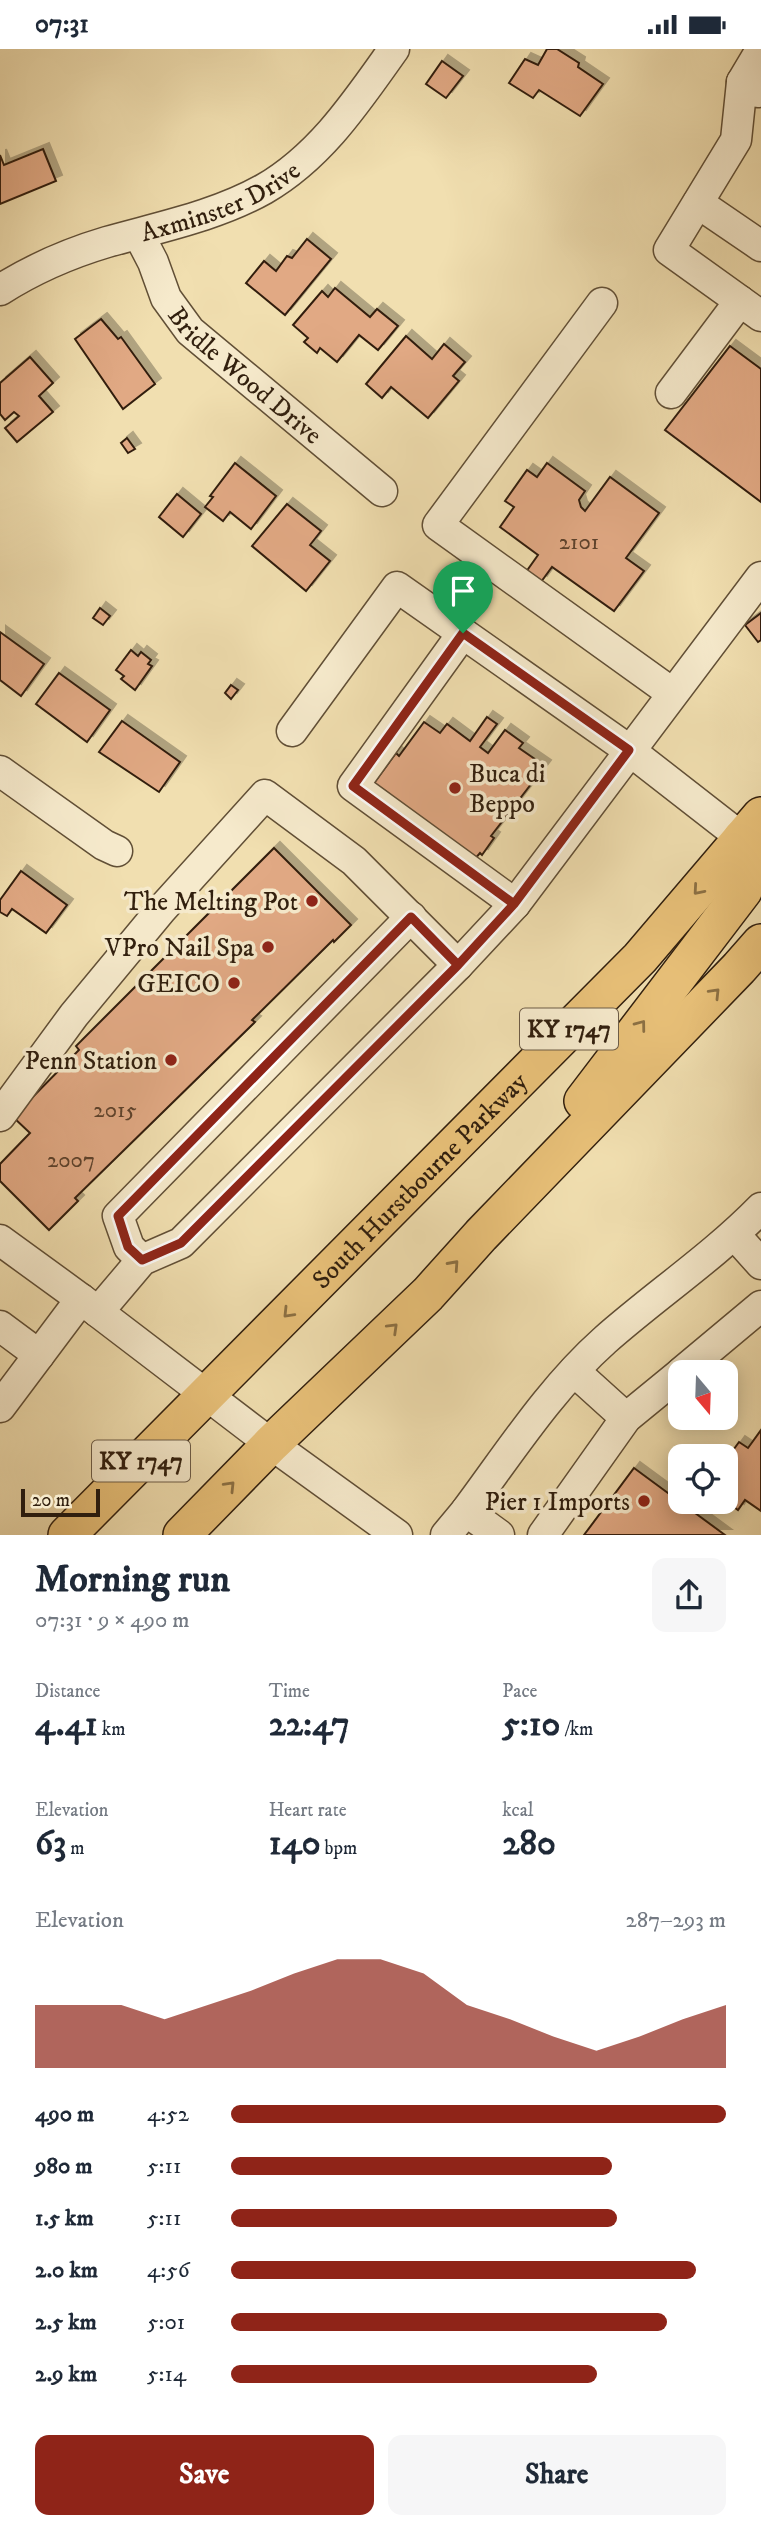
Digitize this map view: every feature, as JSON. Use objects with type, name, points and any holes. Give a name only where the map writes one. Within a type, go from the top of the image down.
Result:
[{"type":"main road","points":[[481,1235],[743,891],[751,868],[749,848],[752,827]]},
{"type":"main road","name":"South Hurstbourne Parkway","points":[[67,1535],[640,958],[752,827]]},
{"type":"main road","name":"KY 1747","points":[[182,1535],[271,1444],[428,1294],[481,1235],[761,943]]},
{"type":"street","name":"Axminster Drive","points":[[0,290],[43,266],[76,253],[227,207],[265,189],[303,162],[337,127],[394,49]]},
{"type":"street","points":[[671,393],[750,308],[669,250],[736,139],[761,50]]},
{"type":"street","points":[[698,203],[761,246]]},
{"type":"street","name":"Bridle Wood Drive","points":[[139,235],[153,262],[166,298],[190,331],[382,491]]},
{"type":"street","points":[[602,303],[438,525],[673,693]]},
{"type":"street","points":[[0,1407],[39,1355],[89,1305],[142,1260],[181,1243],[458,965],[514,904],[761,577]]},
{"type":"street","points":[[292,731],[397,587],[629,750],[752,827]]},
{"type":"street","points":[[463,633],[353,786],[514,904]]},
{"type":"street","points":[[0,771],[104,845],[117,851]]},
{"type":"street","points":[[0,1116],[74,1015],[144,931],[265,795],[354,860],[458,965]]},
{"type":"street","points":[[142,1260],[128,1247],[118,1216],[411,917]]},
{"type":"street","points":[[446,1535],[558,1388],[574,1371],[604,1341],[735,1235],[761,1208]]},
{"type":"street","points":[[735,1235],[761,1264]]},
{"type":"street","points":[[0,1240],[271,1444],[397,1535]]},
{"type":"street","points":[[696,1360],[761,1306]]},
{"type":"street","points":[[0,1326],[39,1355]]},
{"type":"street","points":[[574,1371],[626,1418]]},
{"type":"street","points":[[543,1535],[626,1418],[668,1383]]},
{"type":"street","points":[[466,1511],[499,1535]]},
{"type":"building","points":[[547,49],[557,49],[579,63],[578,67],[603,84],[580,116],[539,90],[533,98],[509,83],[525,59],[538,65]]},
{"type":"building","points":[[442,61],[463,76],[446,98],[426,84]]},
{"type":"building","points":[[43,149],[56,181],[0,204],[0,155],[4,165]]},
{"type":"building","points":[[307,239],[331,259],[285,315],[246,283],[264,261],[276,271],[287,256],[292,258]]},
{"type":"building","points":[[335,288],[370,317],[377,309],[398,326],[378,350],[359,335],[337,362],[320,348],[317,353],[304,342],[308,338],[293,325],[322,291],[328,297]]},
{"type":"building","points":[[101,319],[118,339],[121,337],[155,384],[123,409],[75,339]]},
{"type":"building","points":[[406,336],[432,359],[444,344],[465,362],[453,376],[459,381],[428,418],[391,387],[382,398],[366,384]]},
{"type":"building","points":[[730,346],[761,369],[761,502],[665,430]]},
{"type":"building","points":[[30,357],[53,383],[39,396],[53,412],[17,442],[5,428],[19,416],[14,412],[5,420],[0,414],[0,383]]},
{"type":"building","points":[[127,438],[135,449],[128,453],[121,443]]},
{"type":"building","points":[[235,463],[276,496],[251,529],[230,512],[223,521],[205,507]]},
{"type":"building","points":[[547,463],[585,491],[579,500],[585,511],[610,477],[659,513],[626,558],[644,571],[614,611],[552,567],[541,582],[526,572],[538,555],[500,527],[514,507],[505,501],[527,470],[537,477]]},
{"type":"building","points":[[177,494],[201,514],[183,537],[159,517]]},
{"type":"building","points":[[287,504],[321,531],[310,545],[330,561],[306,591],[252,546]]},
{"type":"building","points":[[100,608],[110,616],[103,625],[93,618]]},
{"type":"building","points":[[761,613],[761,640],[758,642],[745,625]]},
{"type":"building","points":[[0,632],[44,664],[21,696],[0,680]]},
{"type":"building","points":[[131,650],[138,656],[141,652],[151,660],[148,664],[152,666],[135,690],[121,679],[124,676],[116,670]]},
{"type":"building","points":[[59,673],[110,710],[87,742],[36,704]]},
{"type":"building","points":[[231,685],[238,690],[231,699],[225,693]]},
{"type":"building","name":"Buca di Beppo","points":[[487,717],[497,724],[480,747],[488,753],[505,730],[523,743],[519,748],[545,766],[491,836],[494,838],[482,855],[480,853],[474,860],[384,798],[388,793],[374,783],[396,753],[399,756],[424,722],[440,733],[447,724],[470,741]]},
{"type":"building","points":[[122,721],[180,762],[159,792],[99,752]]},
{"type":"building","points":[[274,848],[351,925],[75,1198],[78,1201],[49,1230],[0,1181],[0,1164],[30,1133],[13,1117],[79,1050],[76,1046]]},
{"type":"building","points":[[21,871],[67,905],[46,933],[12,909],[7,916],[0,912],[0,900]]},
{"type":"building","points":[[761,1430],[761,1511],[745,1500],[738,1510],[738,1444],[739,1442],[748,1448]]},
{"type":"building","name":"Pier 1 Imports","points":[[634,1468],[668,1493],[668,1514],[696,1514],[725,1535],[584,1535]]},
{"type":"place","name":"Buca di Beppo","points":[[455,788]]},
{"type":"place","name":"The Melting Pot","points":[[312,901]]},
{"type":"place","name":"VPro Nail Spa","points":[[268,947]]},
{"type":"place","name":"GEICO","points":[[234,983]]},
{"type":"place","name":"Penn Station","points":[[171,1060]]},
{"type":"place","name":"Pier 1 Imports","points":[[644,1501]]},
{"type":"route","points":[[463,633],[353,786],[514,904],[458,965],[181,1243],[142,1260],[128,1247],[118,1216],[411,917],[458,965],[514,904],[629,750],[463,633]]}]
